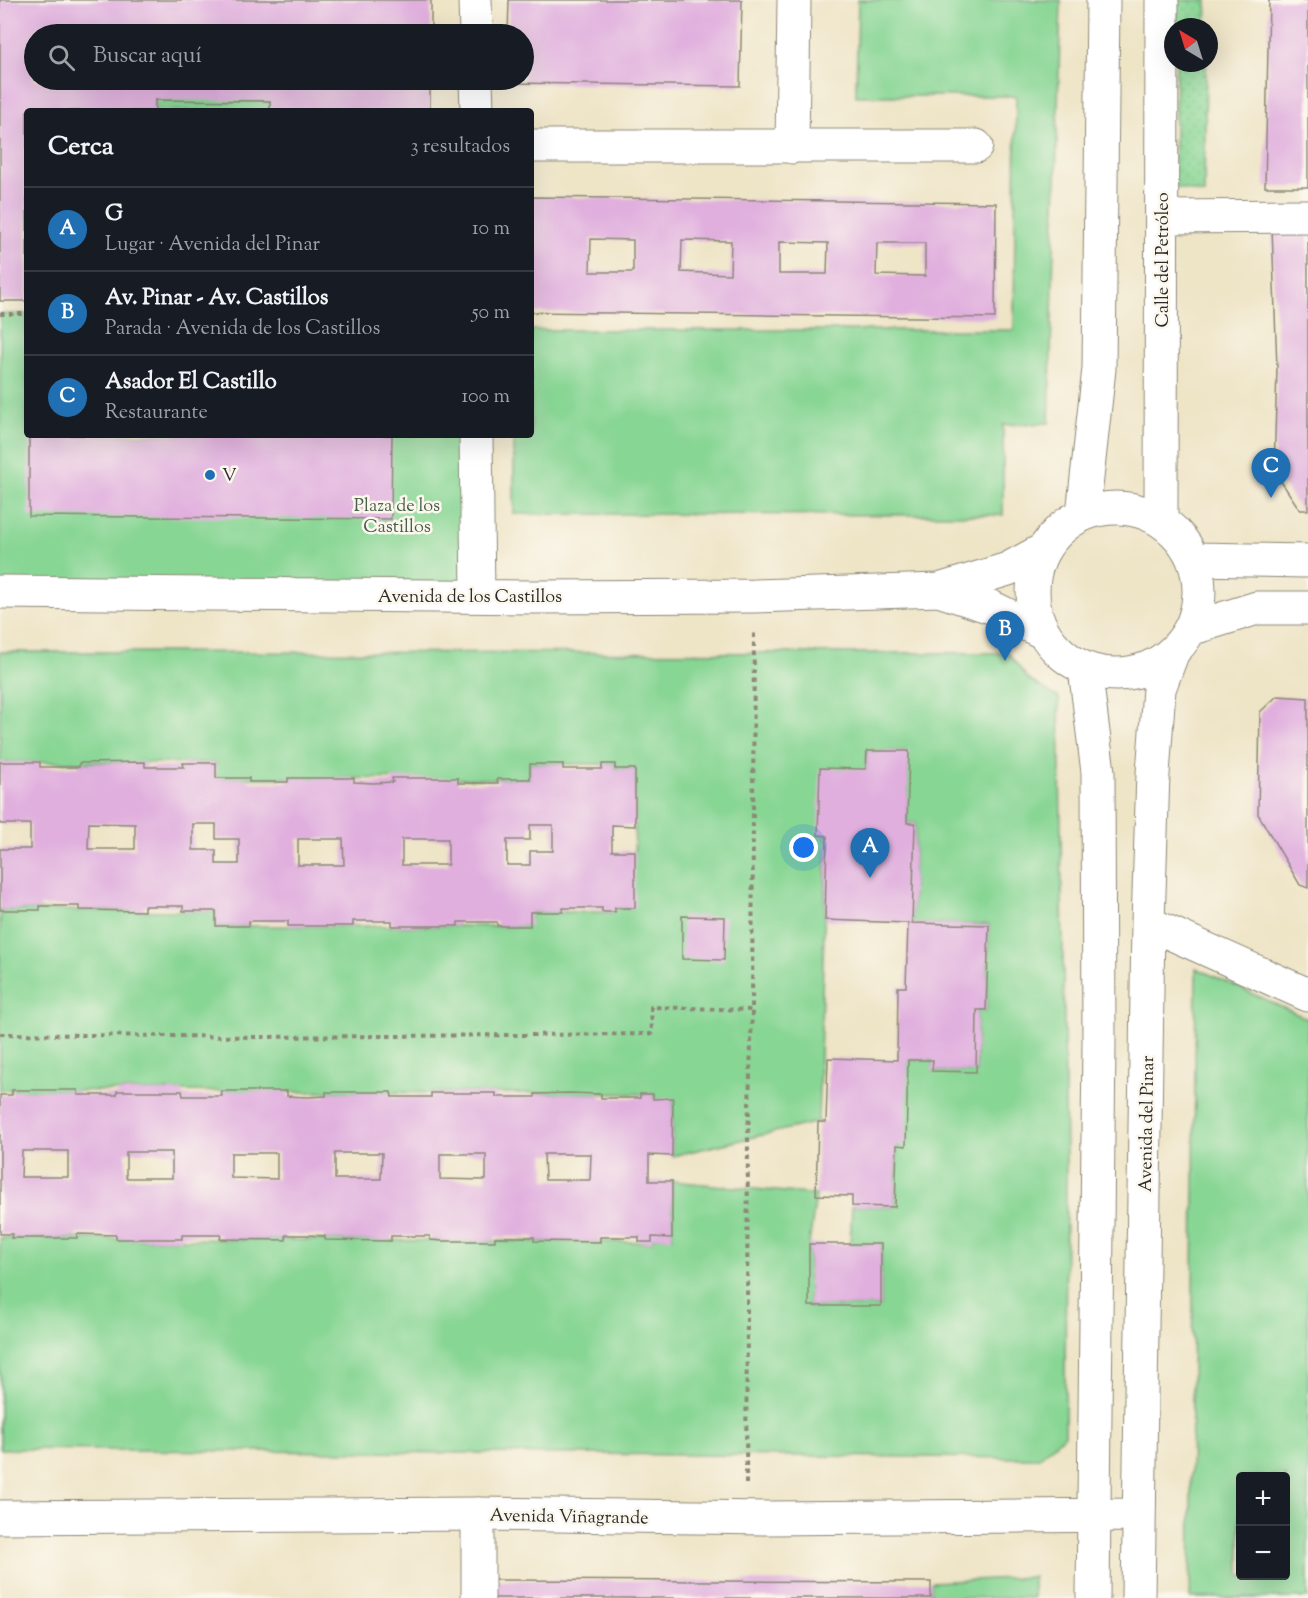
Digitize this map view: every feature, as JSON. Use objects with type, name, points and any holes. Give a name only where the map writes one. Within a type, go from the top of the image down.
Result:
[{"type":"street","points":[[475,0],[476,24]]},
{"type":"street","points":[[792,147],[794,0]]},
{"type":"street","points":[[1083,514],[1099,369],[1103,0]]},
{"type":"street","name":"Calle del Petróleo","points":[[1161,521],[1162,0]]},
{"type":"street","points":[[476,90],[477,108]]},
{"type":"street","points":[[534,146],[976,146]]},
{"type":"street","points":[[1162,217],[1308,216]]},
{"type":"street","points":[[476,438],[478,596]]},
{"type":"street","points":[[1181,641],[1199,595],[1194,559],[1182,540],[1161,521],[1136,510],[1109,508],[1083,514],[1060,529],[1043,550],[1033,576],[1033,602],[1042,632],[1060,654],[1085,669],[1115,675],[1145,669],[1181,641],[1257,608],[1308,608]]},
{"type":"street","name":"Avenida de los Castillos","points":[[0,592],[754,597],[939,590],[1008,569],[1043,550]]},
{"type":"street","points":[[1194,559],[1308,561]]},
{"type":"street","name":"Avenida de los Castillos","points":[[939,590],[991,607],[1042,632]]},
{"type":"street","name":"Avenida del Pinar","points":[[1138,1598],[1148,1051],[1148,923],[1153,774],[1159,688],[1181,641]]},
{"type":"street","points":[[1085,669],[1098,783],[1099,1043],[1093,1598]]},
{"type":"street","points":[[1148,923],[1308,995]]},
{"type":"street","points":[[478,1514],[478,1598]]},
{"type":"street","name":"Avenida Viñagrande","points":[[0,1517],[478,1514],[746,1518],[1138,1515]]},
{"type":"path","points":[[0,314],[24,314]]},
{"type":"path","points":[[746,1518],[754,597]]},
{"type":"path","points":[[0,1034],[256,1037],[652,1034],[651,1007],[752,1010]]},
{"type":"green space","points":[[858,0],[1061,0],[1049,423],[1003,425],[1003,515],[514,514],[514,438],[534,438],[534,330],[1014,330],[1016,96],[856,96]]},
{"type":"green space","points":[[1177,0],[1207,0],[1206,18],[1177,18]]},
{"type":"green space","points":[[1176,72],[1206,72],[1204,194],[1174,187]]},
{"type":"green space","points":[[155,90],[270,90],[270,108],[155,108]]},
{"type":"green space","name":"Plaza de los Castillos","points":[[0,314],[24,314],[24,438],[476,438],[478,596],[0,592]]},
{"type":"green space","points":[[0,652],[1008,653],[1029,680],[1059,698],[1066,1157],[1065,1435],[1038,1458],[0,1449],[0,1238],[652,1242],[652,1237],[672,1237],[672,1181],[816,1195],[809,1244],[809,1306],[881,1306],[881,1244],[850,1244],[852,1206],[895,1207],[897,1145],[908,1060],[933,1060],[933,1071],[976,1072],[977,1010],[986,1010],[989,925],[912,923],[915,823],[907,823],[908,751],[867,751],[866,769],[819,835],[827,836],[818,1122],[672,1156],[673,1099],[653,1099],[653,1094],[0,1090],[0,910],[216,911],[216,926],[529,926],[530,912],[614,912],[615,908],[634,908],[635,769],[615,769],[615,764],[530,764],[530,779],[216,778],[216,763],[0,762]]},
{"type":"green space","points":[[1196,968],[1308,1019],[1308,1598],[1190,1598]]},
{"type":"green space","points":[[1033,1577],[1033,1598],[931,1598],[931,1582]]},
{"type":"building","points":[[0,0],[431,0],[431,24],[24,24],[24,90],[430,90],[430,108],[270,108],[270,101],[155,100],[155,108],[24,108],[24,301],[0,301]]},
{"type":"building","points":[[509,0],[742,0],[740,86],[534,83],[534,24],[508,24]]},
{"type":"building","points":[[1269,0],[1308,0],[1308,187],[1265,187]]},
{"type":"building","points":[[534,197],[996,203],[995,318],[534,312]],"holes":[[[591,239],[633,240],[633,272],[590,272]],[[682,240],[731,241],[730,274],[681,272]],[[779,242],[828,243],[827,274],[779,274]],[[877,243],[925,243],[925,276],[876,275]]]},
{"type":"building","points":[[1272,228],[1308,229],[1308,510],[1300,510],[1274,471],[1277,368]]},
{"type":"building","name":"V","points":[[29,438],[392,438],[391,519],[29,516]]},
{"type":"building","points":[[1277,696],[1308,698],[1308,888],[1300,885],[1258,814],[1260,712]]},
{"type":"building","points":[[867,751],[909,751],[907,823],[915,823],[912,923],[989,925],[986,1010],[977,1010],[976,1072],[932,1071],[933,1060],[908,1060],[906,1146],[897,1145],[895,1207],[852,1206],[852,1196],[816,1195],[818,1122],[826,1122],[828,1058],[897,1060],[898,987],[906,987],[908,923],[825,920],[827,836],[818,835],[820,768],[866,769]]},
{"type":"building","points":[[0,762],[40,762],[40,767],[79,767],[79,763],[145,762],[145,767],[184,767],[183,763],[216,763],[216,778],[249,778],[249,782],[288,782],[288,778],[354,778],[354,782],[373,783],[393,782],[392,778],[458,778],[458,783],[498,783],[497,779],[530,779],[530,764],[563,764],[563,769],[602,769],[602,764],[615,764],[615,769],[635,769],[635,826],[612,825],[612,851],[635,851],[635,908],[615,908],[615,912],[602,912],[602,908],[563,908],[563,912],[530,912],[530,926],[497,926],[497,922],[458,922],[458,926],[392,926],[392,921],[353,921],[353,926],[288,926],[288,921],[249,921],[249,926],[216,926],[216,911],[183,911],[183,906],[144,906],[144,911],[79,910],[79,906],[40,906],[40,910],[0,910],[0,849],[30,849],[30,824],[0,824]],"holes":[[[89,823],[135,824],[135,849],[88,849]],[[193,824],[216,824],[216,839],[239,839],[239,864],[216,864],[216,850],[193,850]],[[530,825],[553,825],[553,851],[530,851],[530,865],[507,865],[507,840],[530,840]],[[298,839],[343,839],[344,865],[298,865]],[[402,839],[448,839],[448,865],[402,865]]]},
{"type":"building","points":[[682,916],[725,917],[724,960],[682,959]]},
{"type":"building","points":[[12,1090],[78,1090],[78,1095],[117,1095],[117,1091],[182,1091],[183,1096],[222,1096],[221,1091],[287,1091],[287,1096],[307,1097],[326,1096],[326,1092],[391,1092],[392,1097],[431,1097],[431,1093],[496,1093],[496,1097],[535,1097],[535,1094],[568,1093],[601,1094],[601,1098],[640,1098],[640,1094],[653,1094],[653,1099],[673,1098],[672,1156],[649,1155],[649,1181],[672,1181],[672,1238],[652,1237],[652,1242],[639,1242],[639,1237],[600,1237],[600,1242],[534,1241],[534,1237],[495,1237],[495,1241],[443,1241],[430,1240],[430,1236],[391,1236],[391,1241],[325,1240],[325,1236],[306,1235],[286,1235],[286,1240],[220,1239],[221,1235],[182,1235],[182,1239],[116,1239],[116,1235],[77,1234],[77,1238],[11,1238],[12,1234],[0,1234],[0,1095],[12,1095]],"holes":[[[22,1151],[68,1151],[68,1177],[21,1177]],[[126,1152],[172,1152],[172,1178],[126,1178]],[[231,1153],[277,1153],[277,1179],[231,1178]],[[335,1153],[382,1153],[381,1179],[335,1179]],[[440,1154],[486,1154],[486,1180],[440,1179]],[[544,1154],[591,1154],[590,1180],[545,1180]]]},
{"type":"building","points":[[809,1244],[881,1244],[881,1306],[809,1306]]},
{"type":"building","points":[[492,1580],[931,1582],[931,1598],[492,1598]]},
{"type":"place","name":"V","points":[[210,475]]},
{"type":"place","name":"Asador El Castillo","points":[[1271,498]]},
{"type":"place","name":"Av. Pinar - Av. Castillos","points":[[1005,661]]},
{"type":"place","name":"G","points":[[870,878]]}]
